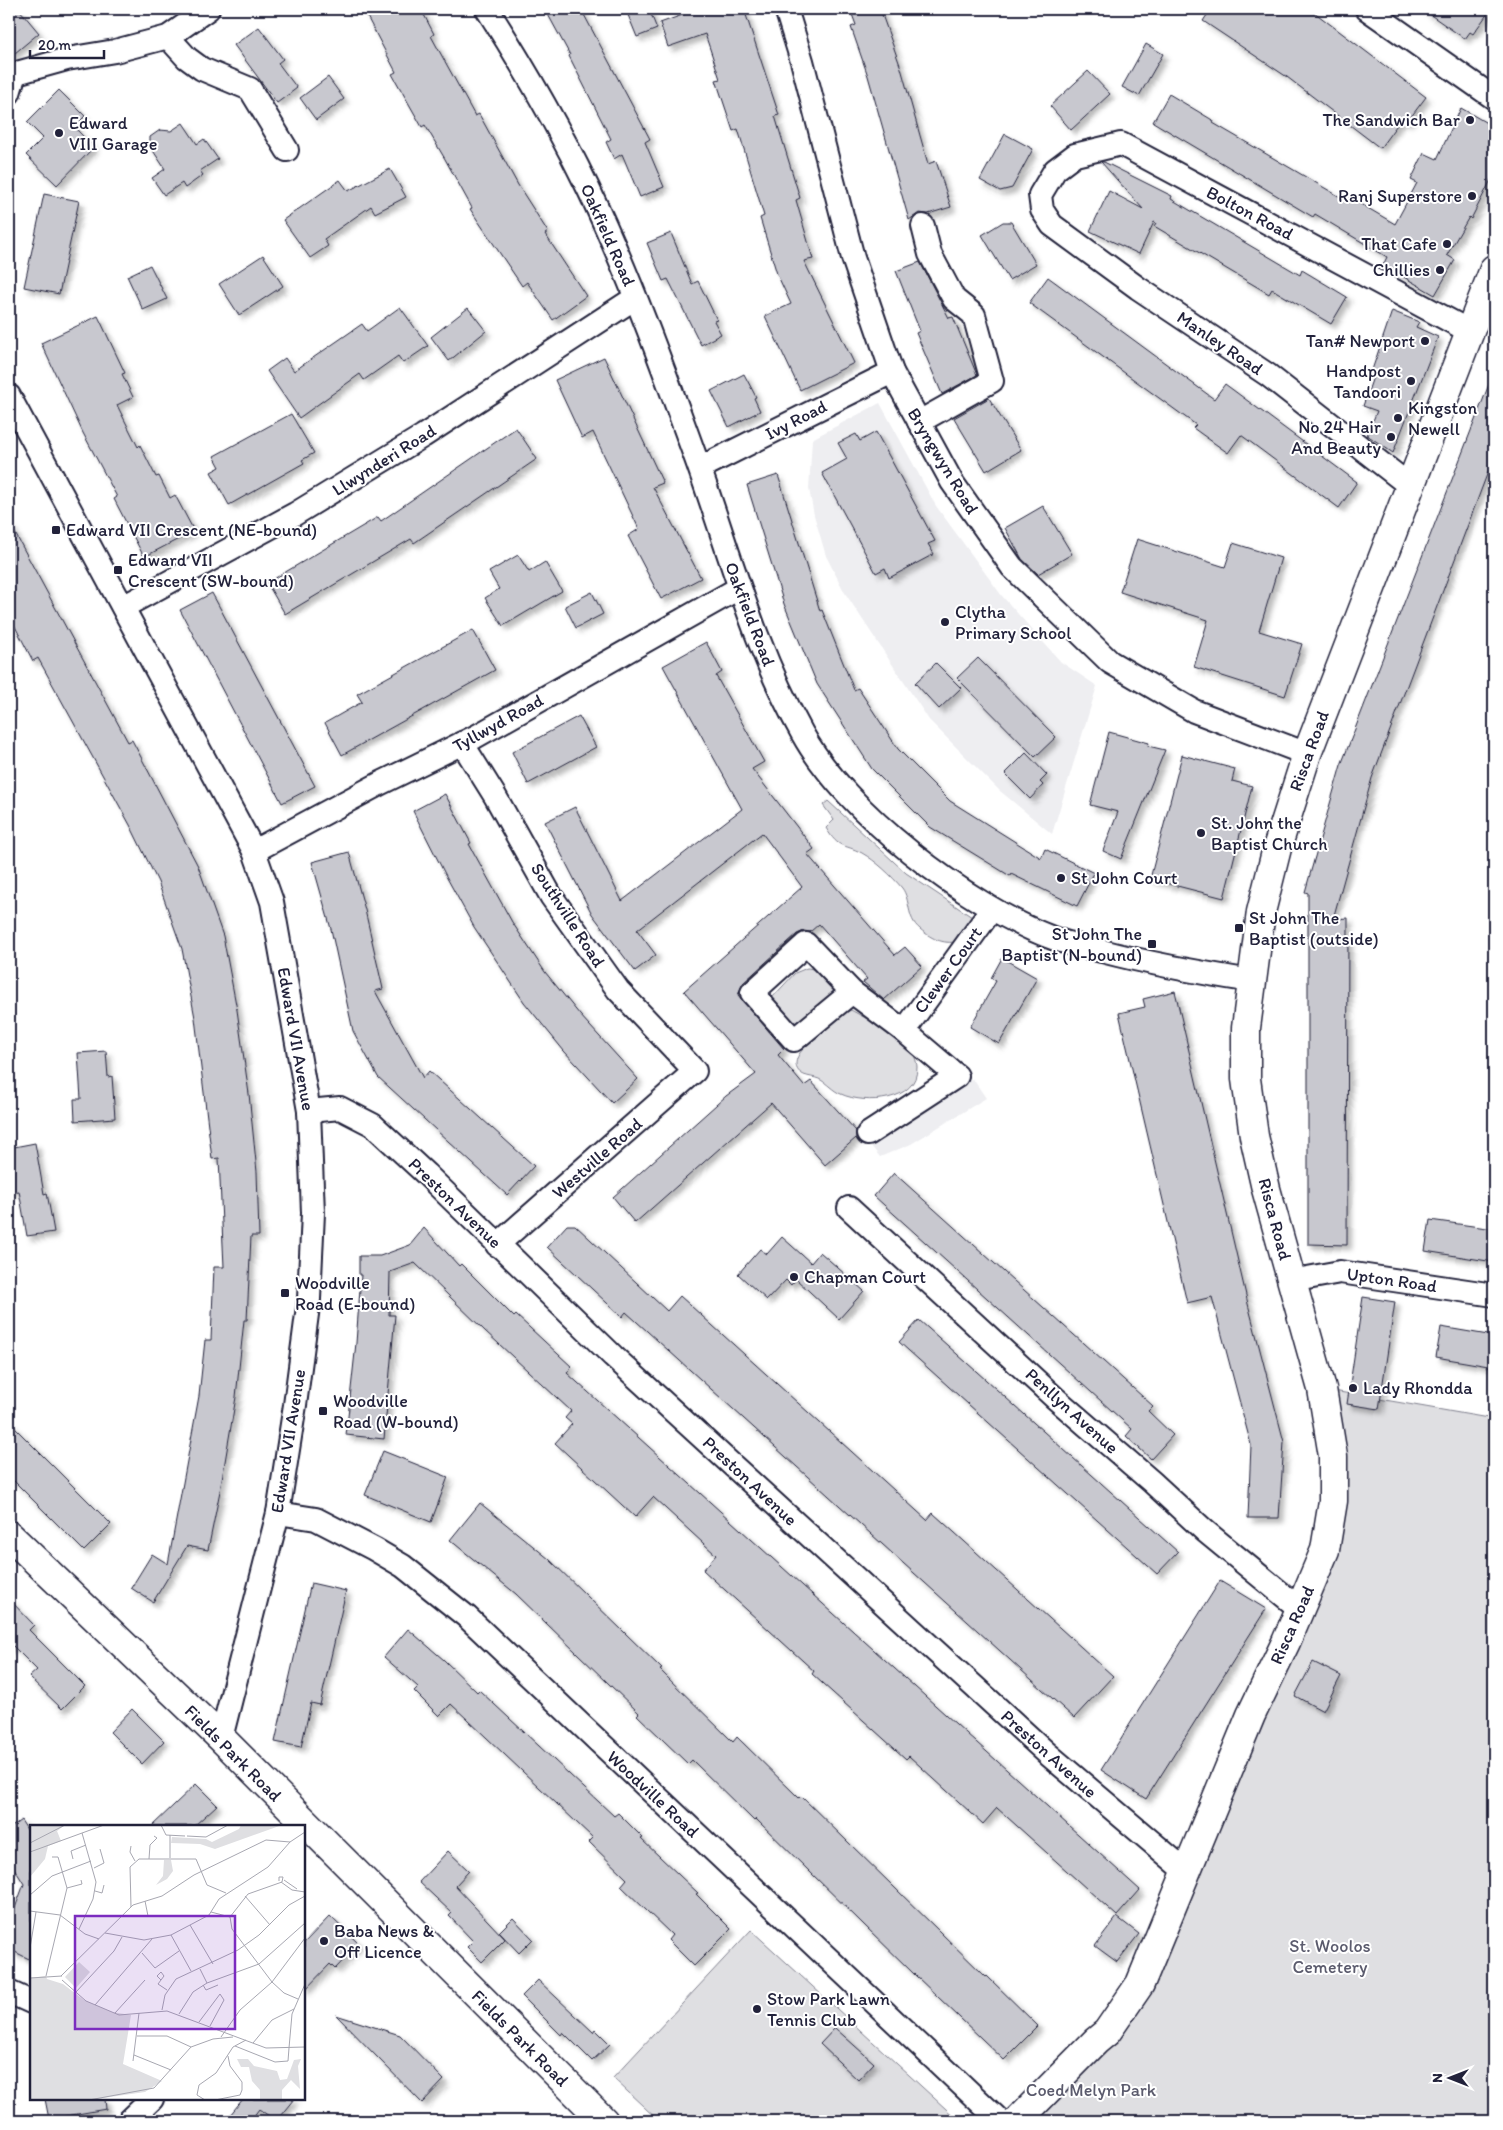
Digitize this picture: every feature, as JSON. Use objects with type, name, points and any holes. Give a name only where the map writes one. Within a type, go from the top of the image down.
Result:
[{"type":"main road","name":"Risca Road","points":[[1017,2121],[1107,2032],[1140,1984],[1251,1715],[1325,1550],[1332,1501],[1332,1456],[1322,1389],[1291,1281],[1254,1136],[1246,1079],[1246,1028],[1261,912],[1277,848],[1307,754],[1494,269]]},
{"type":"main road","name":"Fields Park Road","points":[[9,1535],[221,1738],[301,1824]]},
{"type":"main road","name":"Fields Park Road","points":[[305,1828],[604,2121]]},
{"type":"street","points":[[11,79],[168,38],[208,9]]},
{"type":"street","name":"Oakfield Road","points":[[487,9],[531,78],[584,182],[635,298],[700,468],[756,636],[803,736],[844,793],[920,859],[992,909],[1051,938],[1117,955],[1252,981]]},
{"type":"street","name":"Bryngwyn Road","points":[[786,9],[802,61],[853,258],[892,372],[952,482],[1012,567],[1110,662],[1194,711],[1307,754]]},
{"type":"street","points":[[1367,9],[1494,98]]},
{"type":"street","points":[[168,38],[187,58],[202,69],[250,89],[287,150]]},
{"type":"street","name":"Bolton Road","points":[[1040,195],[1055,170],[1075,155],[1121,144],[1469,331]]},
{"type":"street","name":"Manley Road","points":[[1040,195],[1042,210],[1052,225],[1138,288],[1268,375],[1410,486]]},
{"type":"street","points":[[919,422],[992,381],[974,315],[954,299],[930,254],[923,226]]},
{"type":"street","name":"Llwynderi Road","points":[[123,607],[304,509],[423,436],[635,298]]},
{"type":"street","name":"Ivy Road","points":[[700,468],[892,372]]},
{"type":"street","name":"Edward VII Avenue","points":[[9,396],[254,852],[272,902],[309,1111],[313,1213],[309,1300],[295,1405],[278,1513],[221,1738]]},
{"type":"street","name":"Tyllwyd Road","points":[[254,852],[382,783],[462,743],[739,588]]},
{"type":"street","name":"Southville Road","points":[[462,743],[495,796],[551,896],[618,990],[695,1070]]},
{"type":"street","name":"Clewer Court","points":[[904,1031],[992,909]]},
{"type":"street","name":"Clewer Court","points":[[852,992],[904,1031],[957,1076],[868,1134]]},
{"type":"street","name":"Westville Road","points":[[498,1244],[695,1070]]},
{"type":"street","name":"Preston Avenue","points":[[309,1111],[340,1108],[373,1125],[613,1356],[1049,1755],[1187,1872]]},
{"type":"street","name":"Penllyn Avenue","points":[[849,1208],[1055,1398],[1152,1482],[1205,1531],[1300,1608]]},
{"type":"street","name":"Upton Road","points":[[1291,1281],[1340,1272],[1494,1295]]},
{"type":"street","name":"Woodville Road","points":[[278,1513],[316,1519],[374,1549],[403,1566],[467,1617],[1000,2121]]},
{"type":"street","points":[[9,1992],[30,2002]]},
{"type":"street","points":[[129,2121],[151,2100]]},
{"type":"shaded area","name":"Clytha Primary School","points":[[880,403],[936,506],[1002,596],[1061,662],[1097,686],[1052,834],[1000,791],[929,720],[845,593],[826,556],[814,515],[809,489],[812,439]]},
{"type":"shaded area","points":[[973,1079],[986,1098],[911,1144],[880,1157],[871,1146],[876,1143],[874,1138]]},
{"type":"green space","points":[[828,801],[906,873],[972,917],[961,941],[939,941],[920,929],[913,920],[905,893],[893,878],[867,856],[834,840],[826,828],[834,820],[823,805]]},
{"type":"green space","points":[[807,968],[815,970],[824,976],[835,988],[836,992],[794,1028],[771,999],[795,973]]},
{"type":"green space","points":[[851,1010],[898,1037],[912,1050],[917,1065],[915,1079],[909,1088],[900,1094],[876,1100],[851,1097],[838,1093],[819,1079],[804,1075],[797,1069],[797,1058],[804,1048],[831,1021]]},
{"type":"green space","name":"St. Woolos Cemetery","points":[[1322,1389],[1494,1419],[1494,2121],[1017,2121],[1107,2032],[1325,1550]]},
{"type":"green space","name":"Stow Park Lawn Tennis Club","points":[[751,1930],[958,2120],[659,2121],[613,2078]]},
{"type":"building","points":[[9,9],[19,9],[39,33],[9,58]]},
{"type":"building","points":[[363,9],[421,9],[434,34],[431,36],[475,116],[479,114],[518,185],[548,232],[545,234],[586,296],[553,320],[527,282],[522,286],[470,209],[472,208],[445,159],[425,125],[422,127],[392,74],[396,72]]},
{"type":"building","points":[[545,9],[581,9],[650,139],[645,142],[664,187],[640,197],[622,154],[614,159],[606,142],[611,139]]},
{"type":"building","points":[[643,9],[649,9],[657,29],[637,37],[628,15]]},
{"type":"building","points":[[699,9],[744,9],[779,115],[775,116],[800,198],[796,200],[813,259],[804,261],[854,363],[800,390],[765,316],[791,304],[777,274],[760,218],[764,216],[738,129],[733,131],[716,80],[720,79],[705,34],[668,47],[660,23]]},
{"type":"building","points":[[850,9],[880,9],[901,68],[928,164],[936,161],[951,207],[928,214],[919,213],[909,220],[868,76],[851,27],[856,25]]},
{"type":"building","points":[[1211,9],[1310,9],[1426,97],[1407,122],[1402,118],[1380,148],[1287,77],[1203,21]]},
{"type":"building","points":[[1422,9],[1491,9],[1473,34],[1470,32],[1465,39]]},
{"type":"building","points":[[259,27],[283,59],[278,63],[297,88],[277,103],[234,45]]},
{"type":"building","points":[[1146,44],[1163,54],[1139,96],[1122,87]]},
{"type":"building","points":[[1088,71],[1110,94],[1071,130],[1050,106]]},
{"type":"building","points":[[328,77],[344,99],[316,120],[300,98]]},
{"type":"building","name":"Edward VIII Garage","points":[[59,90],[85,116],[74,127],[94,147],[57,185],[26,155],[43,138],[27,122]]},
{"type":"building","points":[[1169,94],[1214,121],[1213,123],[1342,198],[1344,194],[1395,224],[1417,183],[1411,180],[1424,153],[1437,159],[1461,108],[1485,122],[1494,130],[1494,174],[1471,219],[1469,217],[1447,255],[1455,260],[1435,295],[1383,265],[1387,257],[1315,214],[1313,217],[1153,122]]},
{"type":"building","points":[[183,123],[197,144],[204,139],[218,159],[200,171],[203,175],[185,188],[182,183],[164,195],[152,178],[165,169],[150,146],[150,137],[160,130],[171,131]]},
{"type":"building","points":[[1005,134],[1033,149],[1012,188],[1000,191],[980,180]]},
{"type":"building","points":[[1101,162],[1172,196],[1171,199],[1300,275],[1302,270],[1347,297],[1331,324],[1272,289],[1269,294],[1154,226],[1156,223],[1154,222],[1139,254],[1090,231],[1109,191],[1143,209]]},
{"type":"building","points":[[390,169],[406,197],[375,213],[371,206],[324,239],[328,246],[310,258],[283,220],[340,180],[348,191]]},
{"type":"building","points":[[44,194],[79,201],[59,294],[24,287]]},
{"type":"building","points":[[1003,222],[1011,222],[1036,264],[1009,280],[982,235]]},
{"type":"building","points":[[671,233],[692,284],[698,281],[717,320],[714,321],[721,334],[701,345],[668,279],[663,281],[647,243]]},
{"type":"building","points":[[263,255],[283,286],[239,315],[219,284]]},
{"type":"building","points":[[920,262],[949,318],[953,317],[977,375],[942,394],[916,333],[920,331],[896,271]]},
{"type":"building","points":[[150,265],[167,299],[143,310],[127,276]]},
{"type":"building","points":[[1048,277],[1214,399],[1225,384],[1357,482],[1339,508],[1241,435],[1228,453],[1193,428],[1196,425],[1029,303]]},
{"type":"building","points":[[400,307],[428,346],[403,363],[398,356],[364,380],[360,374],[299,418],[267,371],[285,358],[294,371],[362,324],[367,331]]},
{"type":"building","points":[[468,308],[486,331],[449,361],[431,337]]},
{"type":"building","points":[[1392,311],[1419,322],[1416,327],[1438,337],[1393,453],[1367,435],[1377,411],[1363,406],[1374,374],[1371,373]]},
{"type":"building","points":[[98,316],[125,373],[122,374],[133,397],[117,405],[138,447],[140,445],[156,477],[159,476],[170,498],[175,495],[194,531],[144,557],[114,499],[117,497],[83,433],[41,343]]},
{"type":"building","points":[[604,357],[663,483],[653,487],[701,578],[661,599],[628,536],[639,529],[593,432],[582,438],[555,380]]},
{"type":"building","points":[[744,374],[756,397],[754,398],[760,411],[729,427],[711,391]]},
{"type":"building","points":[[1493,374],[1494,456],[1372,778],[1333,919],[1348,918],[1347,1245],[1308,1244],[1308,893],[1305,892],[1341,765]]},
{"type":"building","points":[[989,398],[1021,450],[986,471],[954,418]]},
{"type":"building","points":[[291,414],[314,453],[302,460],[304,463],[229,505],[211,472],[220,467],[214,456]]},
{"type":"building","points":[[516,428],[537,459],[414,543],[411,539],[285,614],[267,583],[378,517],[381,521]]},
{"type":"building","points":[[876,432],[935,541],[928,544],[934,554],[889,578],[885,568],[876,573],[822,473],[847,459],[838,443],[856,434],[860,441]]},
{"type":"building","points":[[778,475],[820,611],[822,610],[854,690],[858,688],[898,749],[950,801],[1041,858],[1045,849],[1094,873],[1077,906],[1011,874],[1010,876],[930,827],[872,769],[817,684],[784,604],[747,485]]},
{"type":"building","points":[[1043,506],[1072,554],[1038,574],[1022,559],[1005,528]]},
{"type":"building","points":[[9,522],[128,742],[132,740],[198,866],[223,936],[237,1010],[249,1094],[257,1172],[259,1236],[251,1236],[247,1320],[244,1320],[236,1397],[220,1491],[208,1550],[187,1546],[153,1602],[131,1588],[152,1554],[168,1564],[199,1396],[205,1340],[211,1340],[214,1267],[224,1267],[219,1158],[212,1159],[195,1018],[182,949],[158,882],[130,825],[38,658],[33,661],[9,615]]},
{"type":"building","points":[[1137,539],[1225,567],[1233,543],[1281,558],[1259,631],[1302,644],[1285,696],[1194,667],[1208,620],[1120,592]]},
{"type":"building","points":[[518,555],[529,572],[545,562],[562,591],[503,626],[485,598],[499,589],[489,572]]},
{"type":"building","points":[[592,592],[603,614],[576,628],[565,606]]},
{"type":"building","points":[[212,593],[315,786],[282,803],[180,610]]},
{"type":"building","points":[[473,630],[495,670],[342,755],[325,723],[362,702],[357,694]]},
{"type":"building","points":[[706,642],[722,672],[716,676],[764,762],[752,769],[814,849],[807,854],[895,955],[905,947],[922,966],[884,1000],[863,982],[867,979],[819,924],[810,932],[804,931],[797,934],[743,983],[738,995],[784,1049],[778,1055],[804,1086],[811,1081],[856,1131],[856,1138],[825,1165],[771,1103],[635,1223],[613,1197],[726,1096],[756,1074],[684,991],[802,887],[762,833],[637,930],[656,955],[635,971],[592,914],[545,822],[575,807],[622,901],[742,809],[663,666]]},
{"type":"building","points":[[978,658],[1056,737],[1035,757],[957,678]]},
{"type":"building","points":[[936,663],[961,688],[939,709],[915,683]]},
{"type":"building","points":[[579,716],[596,747],[528,784],[512,752]]},
{"type":"building","points":[[1109,732],[1149,743],[1148,746],[1165,750],[1121,859],[1103,851],[1118,812],[1090,805]]},
{"type":"building","points":[[1026,753],[1047,775],[1040,782],[1043,785],[1030,799],[1005,774]]},
{"type":"building","name":"St. John the Baptist Church","points":[[1182,755],[1235,769],[1232,781],[1252,786],[1224,898],[1150,879]]},
{"type":"building","points":[[445,794],[471,843],[469,844],[512,922],[545,972],[580,1015],[638,1079],[612,1103],[564,1051],[524,1002],[474,927],[447,878],[413,811]]},
{"type":"building","points":[[349,852],[365,910],[383,989],[375,991],[423,1078],[429,1071],[534,1166],[507,1195],[378,1077],[353,1031],[331,929],[312,862]]},
{"type":"building","points":[[1002,958],[1037,978],[999,1044],[970,1027],[996,981],[991,978]]},
{"type":"building","points":[[1175,991],[1248,1304],[1284,1442],[1279,1518],[1248,1518],[1251,1445],[1212,1297],[1187,1303],[1119,1013],[1145,1007],[1143,999]]},
{"type":"building","points":[[106,1051],[108,1077],[112,1076],[115,1118],[75,1121],[74,1099],[81,1099],[78,1053]]},
{"type":"building","points":[[35,1143],[44,1194],[47,1193],[54,1232],[27,1236],[19,1191],[12,1192],[9,1174],[9,1148]]},
{"type":"building","points":[[894,1173],[1153,1406],[1148,1411],[1173,1435],[1151,1459],[1126,1436],[1132,1429],[874,1196]]},
{"type":"building","points":[[1430,1220],[1494,1229],[1494,1262],[1425,1251]]},
{"type":"building","points":[[567,1225],[575,1225],[667,1311],[680,1296],[927,1520],[933,1513],[1113,1676],[1074,1718],[626,1312],[622,1317],[547,1247]]},
{"type":"building","points":[[424,1228],[459,1266],[461,1264],[514,1317],[516,1315],[572,1367],[567,1373],[1140,1890],[1117,1916],[997,1808],[983,1824],[909,1756],[906,1759],[812,1674],[814,1671],[703,1570],[716,1555],[653,1497],[635,1517],[555,1443],[572,1424],[565,1418],[571,1411],[415,1263],[390,1272],[389,1315],[395,1315],[384,1439],[346,1435],[361,1275],[359,1275],[359,1256],[380,1256],[410,1245]]},
{"type":"building","name":"Chapman Court","points":[[782,1237],[811,1263],[820,1252],[864,1291],[839,1319],[796,1279],[791,1285],[786,1280],[767,1300],[738,1274],[760,1249],[767,1254]]},
{"type":"building","points":[[1363,1297],[1395,1302],[1379,1409],[1347,1404]]},
{"type":"building","points":[[919,1320],[1178,1552],[1157,1574],[899,1342]]},
{"type":"building","points":[[1441,1327],[1494,1336],[1494,1367],[1436,1357]]},
{"type":"building","points":[[9,1422],[111,1524],[84,1551],[9,1476]]},
{"type":"building","points":[[383,1451],[448,1477],[431,1522],[365,1495]]},
{"type":"building","points":[[480,1503],[549,1559],[662,1669],[660,1670],[733,1742],[737,1737],[799,1798],[801,1796],[1038,2026],[1004,2060],[756,1819],[754,1821],[692,1760],[688,1764],[637,1715],[639,1713],[516,1594],[450,1540]]},
{"type":"building","points":[[1220,1581],[1266,1609],[1146,1799],[1101,1770]]},
{"type":"building","points":[[311,1583],[346,1591],[320,1705],[311,1703],[301,1747],[275,1742]]},
{"type":"building","points":[[9,1599],[34,1625],[29,1630],[85,1686],[62,1709],[29,1677],[37,1670],[13,1646],[9,1650]]},
{"type":"building","points":[[408,1629],[477,1692],[479,1690],[614,1816],[618,1813],[643,1838],[641,1839],[698,1893],[696,1894],[731,1929],[694,1966],[668,1940],[672,1935],[621,1886],[627,1879],[589,1842],[593,1838],[451,1704],[439,1716],[414,1691],[418,1687],[384,1657]]},
{"type":"building","points":[[1313,1662],[1341,1676],[1323,1711],[1295,1696]]},
{"type":"building","points":[[132,1709],[164,1741],[142,1764],[110,1732]]},
{"type":"building","points":[[196,1784],[217,1805],[195,1825],[153,1825]]},
{"type":"building","points":[[21,1820],[30,1834],[30,1960],[9,1949],[9,1924],[24,1884],[9,1860],[9,1829]]},
{"type":"building","points":[[448,1851],[469,1871],[455,1886],[505,1939],[482,1962],[467,1947],[473,1941],[449,1916],[452,1913],[419,1882]]},
{"type":"building","points":[[330,1916],[359,1944],[335,1969],[330,1964],[305,1990],[305,1942]]},
{"type":"building","points":[[1117,1917],[1139,1934],[1117,1962],[1095,1946]]},
{"type":"building","points":[[513,1918],[533,1939],[519,1953],[499,1932]]},
{"type":"building","points":[[538,1980],[593,2032],[595,2029],[610,2044],[592,2061],[563,2032],[561,2035],[522,1996]]},
{"type":"building","points":[[336,2015],[400,2035],[444,2080],[422,2103]]},
{"type":"building","points":[[835,2028],[874,2063],[858,2080],[820,2044]]},
{"type":"building","points":[[45,2100],[105,2100],[106,2109],[49,2119]]},
{"type":"building","points":[[242,2100],[293,2100],[276,2121],[259,2109],[250,2121],[225,2121]]},
{"type":"place","name":"The Sandwich Bar","points":[[1470,120]]},
{"type":"place","name":"Edward VIII Garage","points":[[59,133]]},
{"type":"place","name":"Ranj Superstore","points":[[1472,196]]},
{"type":"place","name":"That Cafe","points":[[1447,244]]},
{"type":"place","name":"Chillies","points":[[1440,270]]},
{"type":"place","name":"Tan# Newport","points":[[1425,341]]},
{"type":"place","name":"Handpost Tandoori","points":[[1411,381]]},
{"type":"place","name":"Kingston Newell","points":[[1398,418]]},
{"type":"place","name":"No 24 Hair And Beauty","points":[[1391,437]]},
{"type":"place","name":"Edward VII Crescent (NE-bound)","points":[[56,530]]},
{"type":"place","name":"Edward VII Crescent (SW-bound)","points":[[118,570]]},
{"type":"place","name":"Clytha Primary School","points":[[945,622]]},
{"type":"place","name":"St. John the Baptist Church","points":[[1201,833]]},
{"type":"place","name":"St John Court","points":[[1061,878]]},
{"type":"place","name":"St John The Baptist (outside)","points":[[1239,928]]},
{"type":"place","name":"St John The Baptist (N-bound)","points":[[1152,944]]},
{"type":"place","name":"Chapman Court","points":[[794,1277]]},
{"type":"place","name":"Woodville Road (E-bound)","points":[[285,1293]]},
{"type":"place","name":"Lady Rhondda","points":[[1353,1388]]},
{"type":"place","name":"Woodville Road (W-bound)","points":[[323,1411]]},
{"type":"place","name":"Baba News & Off Licence","points":[[324,1941]]},
{"type":"place","name":"Stow Park Lawn Tennis Club","points":[[757,2009]]},
{"type":"park label","name":"Coed Melyn Park","points":[[1091,2090]]}]
